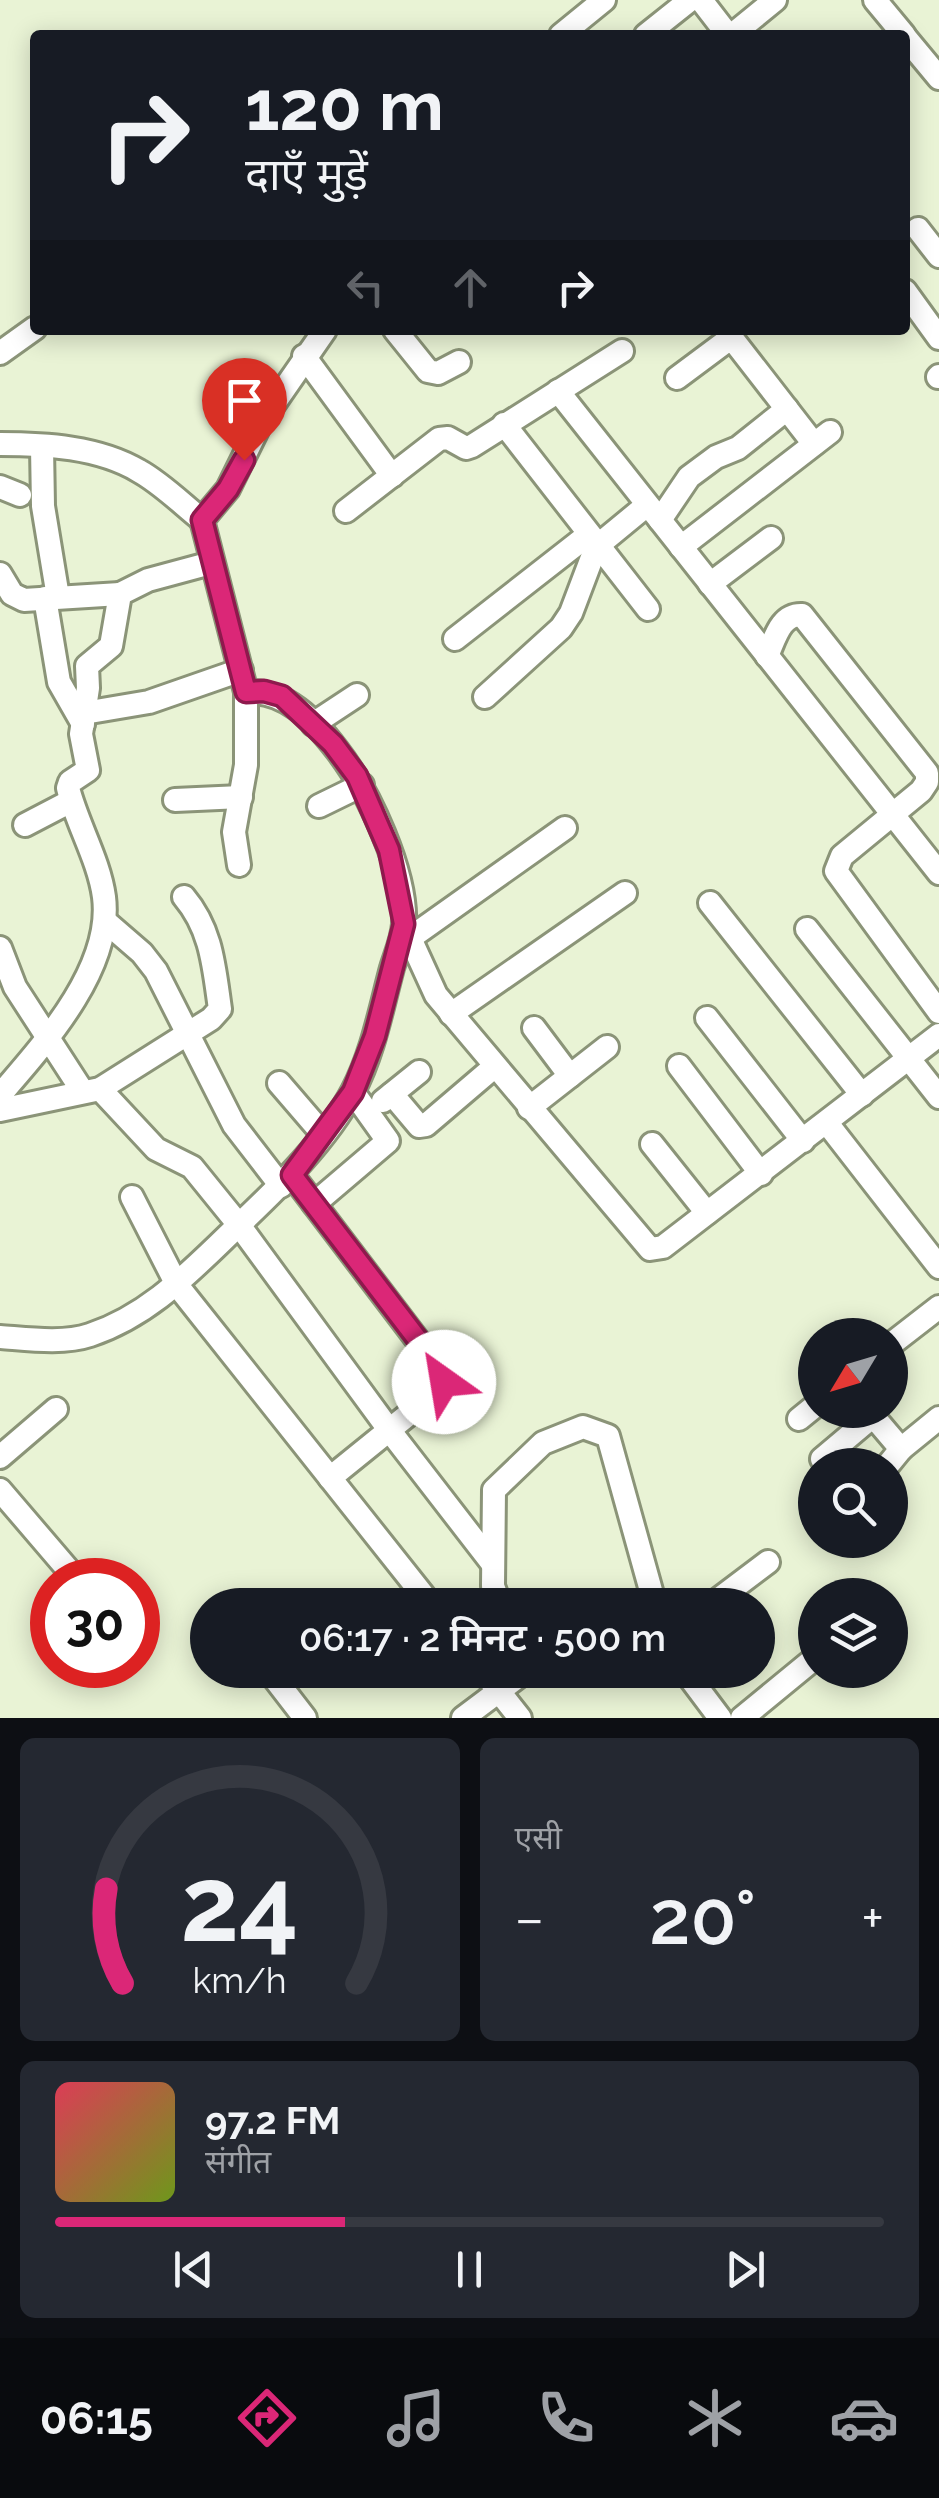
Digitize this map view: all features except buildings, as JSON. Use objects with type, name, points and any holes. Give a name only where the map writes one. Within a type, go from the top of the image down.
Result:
[{"type":"street","points":[[567,30],[604,0]]},
{"type":"street","points":[[652,30],[690,0]]},
{"type":"street","points":[[701,0],[726,30]]},
{"type":"street","points":[[736,30],[775,0]]},
{"type":"street","points":[[875,0],[899,30]]},
{"type":"street","points":[[910,43],[939,78]]},
{"type":"street","points":[[918,229],[939,256]]},
{"type":"street","points":[[910,298],[939,338]]},
{"type":"street","points":[[0,353],[30,332]]},
{"type":"street","points":[[202,520],[228,489],[260,424],[320,335]]},
{"type":"street","points":[[402,335],[428,371],[438,373],[459,362]]},
{"type":"street","points":[[677,378],[728,340],[734,341],[787,409],[822,438],[680,547]]},
{"type":"street","points":[[346,512],[443,437],[466,448],[622,351]]},
{"type":"street","points":[[304,356],[392,476]]},
{"type":"street","points":[[558,391],[939,874]]},
{"type":"street","points":[[454,639],[592,541],[653,512],[716,457],[738,448],[787,409]]},
{"type":"street","points":[[504,424],[648,609]]},
{"type":"street","points":[[3,439],[81,450],[140,471],[202,520],[243,681],[246,766],[234,832],[239,866]]},
{"type":"street","points":[[42,447],[43,506],[59,682],[83,719]]},
{"type":"street","points":[[710,584],[772,538]]},
{"type":"street","points":[[485,697],[561,628],[571,613],[592,541]]},
{"type":"street","points":[[0,574],[17,598],[120,594],[148,580],[212,563]]},
{"type":"street","points":[[0,1095],[49,1037],[98,952],[104,894],[68,788],[70,782],[88,770],[83,719],[87,666],[111,646],[120,594]]},
{"type":"street","points":[[766,656],[784,620],[792,614],[802,615],[927,774],[921,792],[842,856],[836,871],[939,1012]]},
{"type":"street","points":[[83,719],[243,681],[282,696],[312,724],[333,744],[362,785],[389,850],[407,931],[428,980],[451,1014],[650,1249],[663,1247],[762,1174],[939,1035]]},
{"type":"street","points":[[312,724],[357,695]]},
{"type":"street","points":[[319,806],[362,785]]},
{"type":"street","points":[[175,800],[242,797]]},
{"type":"street","points":[[25,825],[71,800]]},
{"type":"street","points":[[0,1336],[41,1340],[86,1336],[132,1318],[178,1285],[287,1180],[353,1092],[375,1036],[407,931],[565,828]]},
{"type":"street","points":[[451,1014],[625,893]]},
{"type":"street","points":[[0,1110],[91,1091],[188,1033],[220,1009],[211,947],[184,897]]},
{"type":"street","points":[[710,903],[862,1095]]},
{"type":"street","points":[[104,920],[150,962],[234,1125],[314,1204],[444,1376],[440,1389],[330,1478]]},
{"type":"street","points":[[807,929],[939,1098]]},
{"type":"street","points":[[0,948],[15,987],[91,1091],[156,1149],[192,1166],[492,1563]]},
{"type":"street","points":[[707,1018],[803,1142]]},
{"type":"street","points":[[534,1028],[570,1076]]},
{"type":"street","points":[[529,1108],[607,1048]]},
{"type":"street","points":[[392,1094],[419,1126],[426,1125],[494,1066]]},
{"type":"street","points":[[679,1066],[762,1174]]},
{"type":"street","points":[[369,1112],[419,1072]]},
{"type":"street","points":[[279,1083],[322,1134]]},
{"type":"street","points":[[314,1204],[387,1143],[388,1136],[353,1092]]},
{"type":"street","points":[[827,1123],[939,1267]]},
{"type":"street","points":[[652,1144],[707,1214]]},
{"type":"street","points":[[132,1197],[178,1285],[417,1588]]},
{"type":"street","points":[[908,1331],[939,1307]]},
{"type":"street","points":[[0,1458],[56,1409]]},
{"type":"street","points":[[904,1448],[939,1418]]},
{"type":"street","points":[[493,1588],[494,1490],[543,1443],[583,1427],[608,1436],[650,1588]]},
{"type":"street","points":[[834,1448],[855,1428]]},
{"type":"street","points":[[0,1490],[58,1558]]},
{"type":"street","points":[[734,1588],[768,1562]]},
{"type":"street","points":[[742,1718],[798,1672]]},
{"type":"street","points":[[282,1688],[304,1718]]},
{"type":"street","points":[[496,1688],[520,1718]]},
{"type":"street","points":[[464,1718],[504,1688]]},
{"type":"street","points":[[698,1688],[720,1718]]},
{"type":"route","points":[[244,460],[228,489],[202,520],[246,692],[282,696],[333,744],[357,776],[389,850],[404,924],[375,1036],[353,1092],[292,1175],[441,1370],[444,1382]]}]
